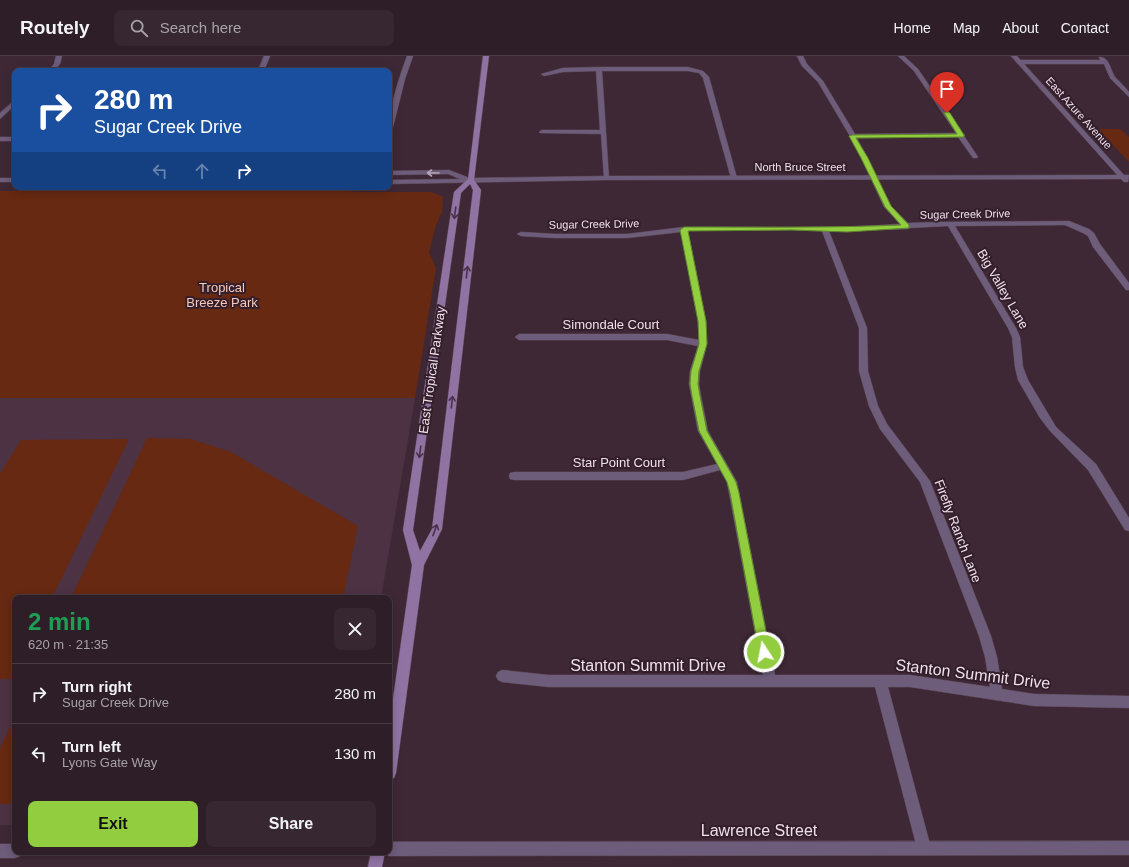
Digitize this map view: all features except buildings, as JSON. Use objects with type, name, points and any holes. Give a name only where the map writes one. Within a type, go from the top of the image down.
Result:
[{"type":"main road","name":"East Tropical Parkway","points":[[392,751],[418,565],[437,529],[477,190],[471,180],[486,56]]},
{"type":"main road","name":"East Tropical Parkway","points":[[418,565],[408,530],[458,192],[471,180]]},
{"type":"main road","points":[[375,867],[377,855]]},
{"type":"street","points":[[54,68],[57,64],[59,56]]},
{"type":"street","points":[[262,68],[268,56]]},
{"type":"street","points":[[392,120],[410,56]]},
{"type":"street","points":[[800,56],[804,65],[824,87],[852,136],[888,207],[907,227]]},
{"type":"street","points":[[901,56],[916,70],[962,135],[975,157]]},
{"type":"street","points":[[1016,58],[1099,56],[1106,62],[1112,77],[1129,95]]},
{"type":"street","points":[[1016,58],[1106,62]]},
{"type":"street","name":"East Azure Avenue","points":[[1016,58],[1126,177],[1129,184]]},
{"type":"street","points":[[544,74],[563,70],[694,70],[701,72],[706,77],[734,178]]},
{"type":"street","points":[[599,70],[607,178]]},
{"type":"street","points":[[0,117],[12,105]]},
{"type":"street","points":[[542,132],[603,132]]},
{"type":"street","points":[[852,136],[962,135]]},
{"type":"street","points":[[0,139],[12,139]]},
{"type":"street","name":"North Bruce Street","points":[[392,173],[449,172],[471,180]]},
{"type":"street","name":"North Bruce Street","points":[[392,182],[607,178],[1126,177]]},
{"type":"street","points":[[0,180],[12,180]]},
{"type":"street","name":"Sugar Creek Drive","points":[[521,234],[555,236],[627,236],[684,230],[872,229],[950,224],[1066,223],[1091,235],[1096,245],[1129,288]]},
{"type":"street","name":"Big Valley Lane","points":[[950,224],[1012,328],[1016,337],[1019,367],[1023,380],[1045,418],[1054,430],[1092,467],[1129,527]]},
{"type":"street","name":"Firefly Ranch Lane","points":[[825,229],[865,338],[863,363],[872,402],[887,432],[926,481],[985,636],[997,695]]},
{"type":"street","points":[[684,230],[702,321],[703,344],[695,371],[694,384],[703,431],[732,482],[770,682]]},
{"type":"street","name":"Simondale Court","points":[[518,337],[667,337],[703,344]]},
{"type":"street","name":"Star Point Court","points":[[514,476],[683,476],[722,466]]},
{"type":"street","name":"Stanton Summit Drive","points":[[502,676],[548,681],[910,681],[1034,700],[1129,702]]},
{"type":"street","points":[[880,681],[924,848]]},
{"type":"street","name":"Lawrence Street","points":[[392,849],[1129,848]]},
{"type":"street","points":[[0,851],[12,851]]},
{"type":"shaded area","points":[[0,398],[415,398],[382,595],[12,595],[12,825],[0,825]]},
{"type":"green space","points":[[1098,129],[1120,129],[1129,137],[1129,162]]},
{"type":"green space","name":"Tropical Breeze Park","points":[[334,190],[358,192],[431,192],[442,196],[443,198],[442,212],[436,225],[429,252],[436,268],[415,398],[0,398],[0,191]]},
{"type":"green space","points":[[147,438],[191,439],[231,452],[358,526],[344,595],[72,595]]},
{"type":"green space","points":[[129,439],[53,595],[12,595],[12,679],[0,679],[0,474],[21,440]]},
{"type":"green space","points":[[12,723],[12,804],[0,804],[0,748]]},
{"type":"route","points":[[764,652],[732,482],[703,431],[700,419],[694,384],[695,371],[703,344],[702,321],[684,230],[792,228],[847,230],[907,227],[888,207],[860,148],[852,136],[962,135],[947,113]]}]
